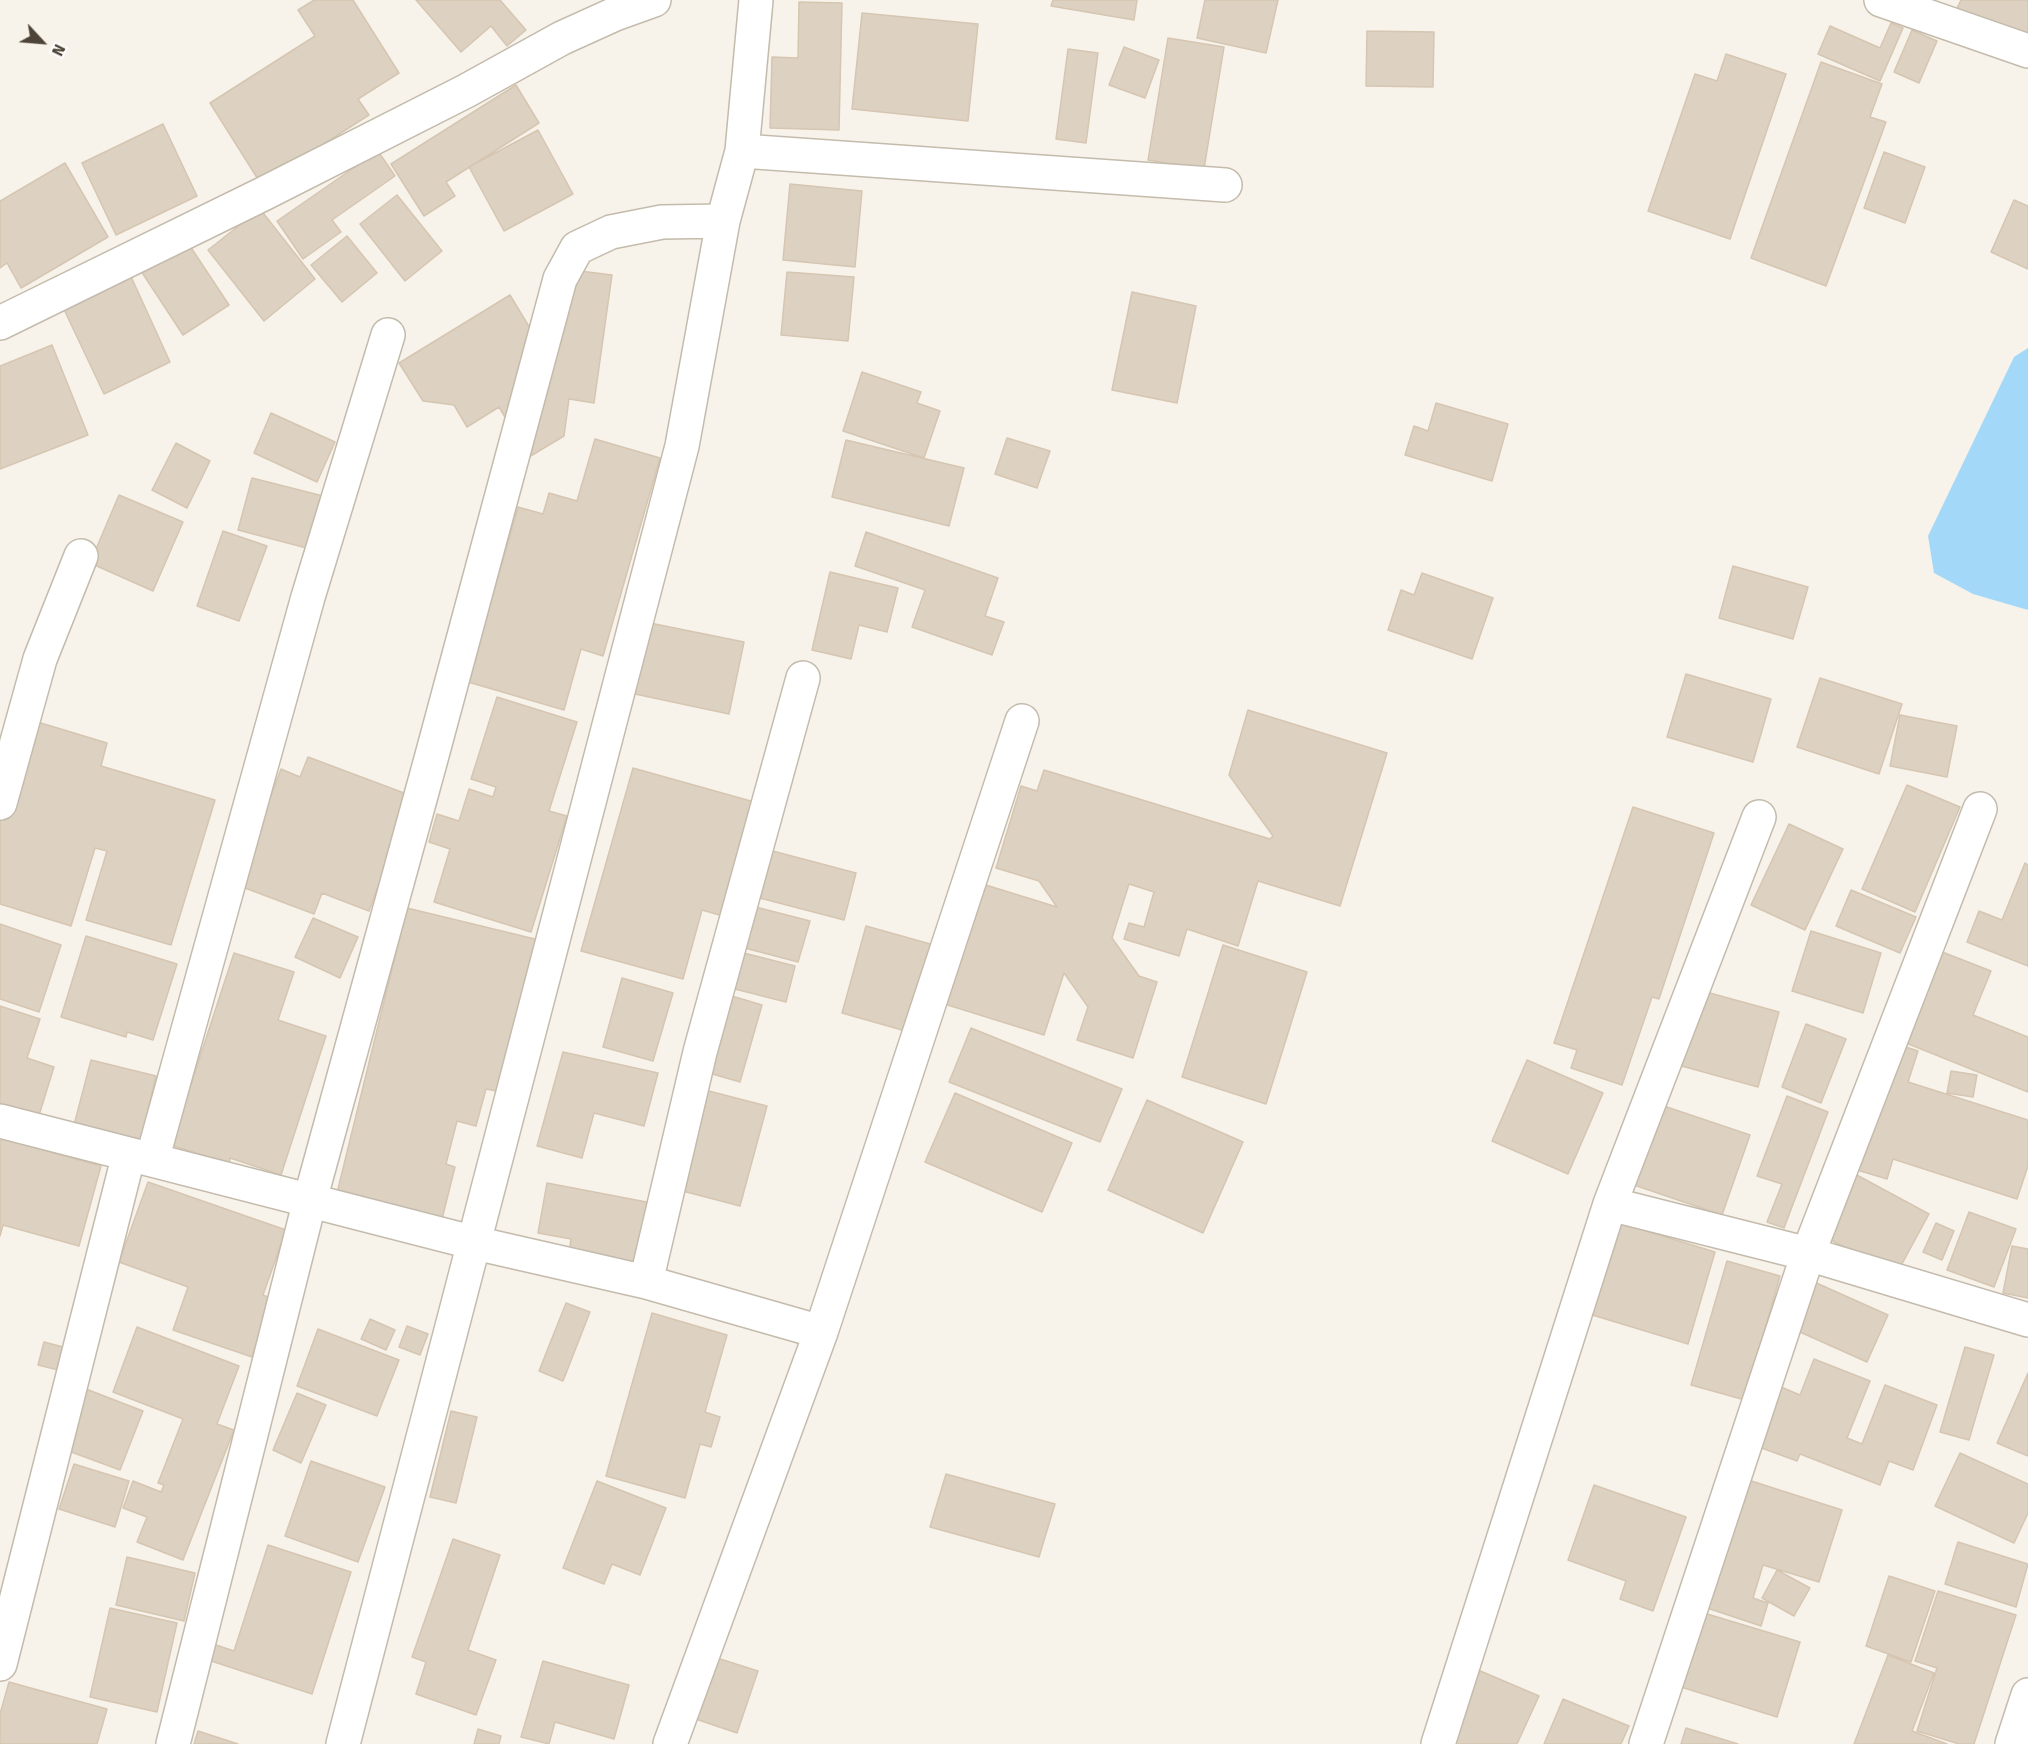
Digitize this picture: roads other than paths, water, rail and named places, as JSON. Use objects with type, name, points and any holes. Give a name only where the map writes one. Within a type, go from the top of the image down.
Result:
[{"type":"street","points":[[0,323],[263,195],[466,91],[562,38],[615,14],[654,0]]},
{"type":"street","points":[[343,1744],[682,446],[723,221],[742,151],[756,0]]},
{"type":"street","points":[[1881,0],[2028,51]]},
{"type":"street","points":[[742,151],[1225,185]]},
{"type":"street","points":[[173,1744],[310,1200],[435,748],[560,279],[577,248],[611,232],[662,222],[723,221]]},
{"type":"street","points":[[0,1664],[141,1157],[388,335]]},
{"type":"street","points":[[0,803],[40,659],[81,556]]},
{"type":"street","points":[[646,1282],[700,1052],[803,678]]},
{"type":"street","points":[[670,1744],[821,1332],[1022,721]]},
{"type":"street","points":[[1646,1744],[1808,1254],[1980,809]]},
{"type":"street","points":[[1438,1744],[1610,1204],[1759,817]]},
{"type":"street","points":[[0,1121],[475,1243],[646,1282],[821,1332]]},
{"type":"street","points":[[1610,1204],[1808,1254],[2028,1320]]},
{"type":"street","points":[[2012,1744],[2028,1695]]},
{"type":"water","points":[[2028,348],[2028,610],[1973,594],[1934,573],[1928,536],[2014,357]]}]
